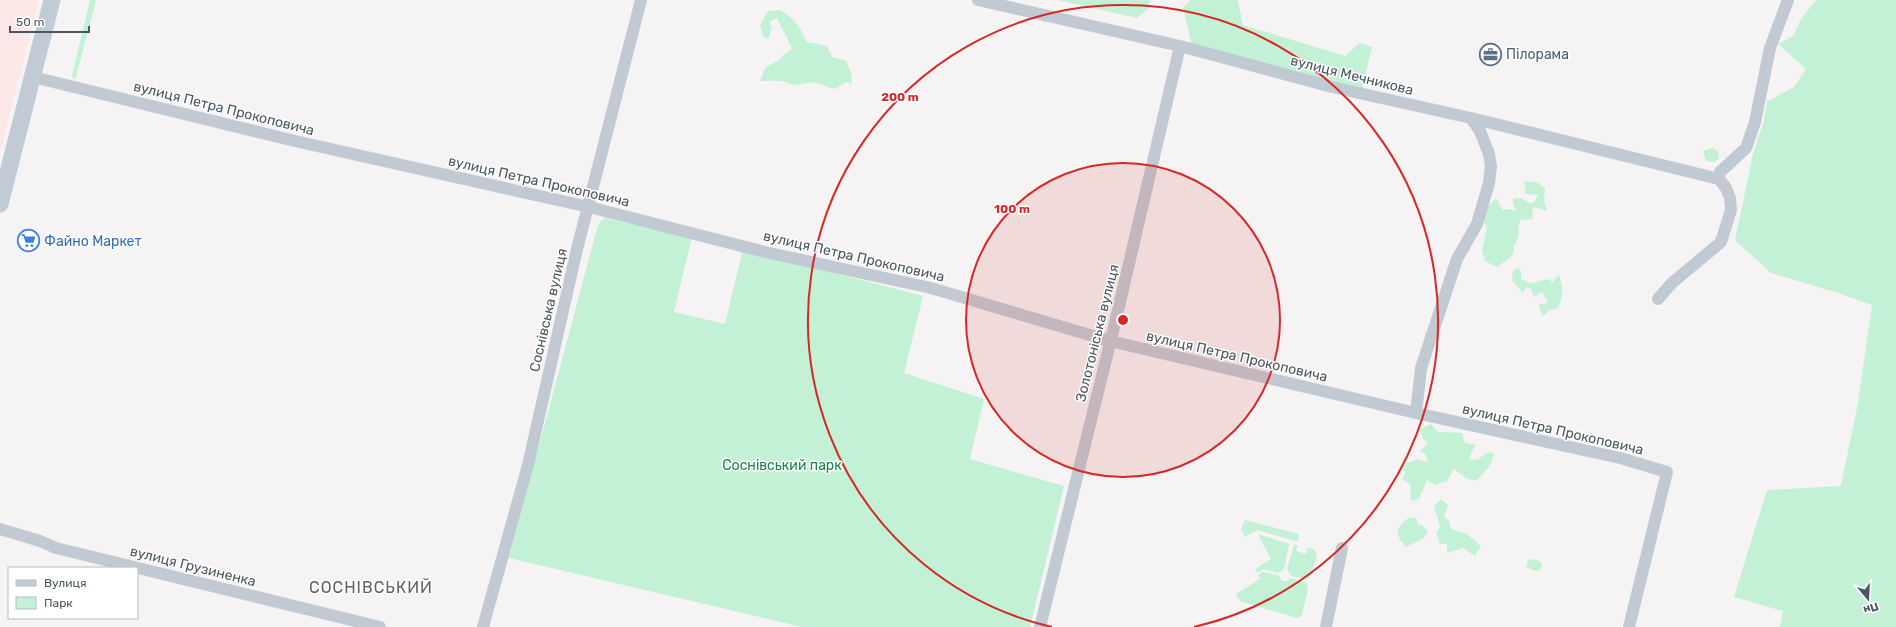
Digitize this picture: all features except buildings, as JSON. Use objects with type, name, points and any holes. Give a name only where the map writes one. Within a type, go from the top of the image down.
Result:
[{"type":"street","points":[[0,204],[52,0]]},
{"type":"street","name":"Соснівська вулиця","points":[[483,627],[528,465],[577,248],[589,207],[642,0]]},
{"type":"street","name":"вулиця Мечникова","points":[[978,0],[1180,46],[1332,87],[1471,118],[1720,179]]},
{"type":"street","points":[[1658,299],[1672,282],[1721,242],[1732,210],[1730,198],[1720,179],[1720,172],[1746,148],[1755,122],[1770,48],[1788,0]]},
{"type":"street","name":"Золотоніська вулиця","points":[[1040,627],[1180,46]]},
{"type":"street","name":"вулиця Петра Прокоповича","points":[[32,77],[295,141],[589,207],[766,252],[931,288],[1110,341],[1416,413],[1620,458],[1667,472],[1629,627]]},
{"type":"street","points":[[1416,413],[1418,384],[1424,360],[1457,259],[1477,224],[1489,183],[1491,167],[1489,154],[1480,131],[1471,118]]},
{"type":"street","name":"вулиця Грузиненка","points":[[0,530],[40,540],[56,548],[134,567]]},
{"type":"street","points":[[1326,627],[1342,548]]},
{"type":"street","name":"вулиця Грузиненка","points":[[138,568],[380,627]]},
{"type":"shaded area","points":[[0,0],[39,0],[0,151]]},
{"type":"green space","points":[[90,0],[96,0],[76,77],[74,79],[72,76]]},
{"type":"green space","points":[[1058,0],[1150,0],[1149,8],[1137,18]]},
{"type":"green space","points":[[1191,0],[1238,0],[1243,25],[1345,56],[1360,43],[1372,47],[1362,89],[1192,46],[1183,7]]},
{"type":"green space","points":[[1816,0],[1896,0],[1896,627],[1780,627],[1783,611],[1734,597],[1767,490],[1841,486],[1858,403],[1872,305],[1835,292],[1771,273],[1735,240],[1753,154],[1764,121],[1767,102],[1795,86],[1806,69],[1778,44],[1793,36],[1801,19]]},
{"type":"green space","points":[[780,10],[796,23],[807,42],[827,46],[832,57],[846,61],[851,72],[852,84],[846,82],[835,89],[813,82],[794,85],[782,81],[760,81],[765,68],[777,61],[792,48],[777,18],[769,22],[772,28],[768,39],[763,37],[760,25],[768,11]]},
{"type":"green space","points":[[1712,148],[1718,151],[1719,158],[1715,162],[1706,161],[1703,151]]},
{"type":"green space","points":[[1524,181],[1538,183],[1545,188],[1544,200],[1547,211],[1535,207],[1532,211],[1533,219],[1520,220],[1518,237],[1513,247],[1514,251],[1511,257],[1497,267],[1485,261],[1482,250],[1487,227],[1482,219],[1486,209],[1496,198],[1503,210],[1510,209],[1516,211],[1513,204],[1513,198],[1521,198],[1531,204],[1535,201],[1538,195],[1526,194]]},
{"type":"green space","name":"Соснівський парк","points":[[604,218],[692,237],[674,312],[725,324],[743,249],[923,296],[904,373],[984,399],[970,459],[1064,486],[1030,627],[802,627],[509,558],[598,225]]},
{"type":"green space","points":[[1518,267],[1521,272],[1521,279],[1530,283],[1550,279],[1552,283],[1559,275],[1562,292],[1561,301],[1557,309],[1550,310],[1543,316],[1539,308],[1539,304],[1548,303],[1542,292],[1534,297],[1531,289],[1526,287],[1523,293],[1512,280],[1513,271]]},
{"type":"green space","points":[[1431,424],[1438,432],[1462,433],[1465,443],[1476,445],[1471,453],[1470,460],[1478,459],[1489,452],[1494,454],[1493,458],[1487,469],[1476,481],[1466,478],[1454,469],[1447,481],[1435,485],[1427,480],[1419,499],[1411,501],[1410,484],[1402,479],[1406,472],[1401,469],[1404,464],[1418,459],[1428,463],[1426,455],[1420,451],[1428,443],[1423,439],[1420,429]]},
{"type":"green space","points":[[1441,499],[1448,505],[1444,516],[1449,521],[1451,529],[1467,534],[1481,546],[1475,556],[1463,548],[1447,553],[1447,544],[1440,544],[1436,533],[1440,527],[1434,506]]},
{"type":"green space","points":[[1410,517],[1417,519],[1418,524],[1423,526],[1428,532],[1424,538],[1406,547],[1400,540],[1397,530],[1403,522]]},
{"type":"green space","points":[[1245,520],[1299,534],[1298,542],[1257,530],[1245,537],[1241,530]]},
{"type":"green space","points":[[1258,534],[1289,544],[1284,569],[1278,573],[1264,569],[1257,573],[1255,569],[1271,559]]},
{"type":"green space","points":[[1294,545],[1298,545],[1296,551],[1306,554],[1308,548],[1314,549],[1317,554],[1311,576],[1307,579],[1291,576],[1287,569]]},
{"type":"green space","points":[[1535,559],[1542,563],[1541,570],[1536,571],[1526,567],[1528,560]]},
{"type":"green space","points":[[1263,572],[1278,575],[1282,581],[1287,581],[1290,578],[1307,583],[1308,589],[1302,615],[1299,618],[1240,601],[1236,594],[1260,579],[1258,575]]},
{"type":"place","name":"Пілорама","points":[[1490,54]]},
{"type":"place","name":"Файно Маркет","points":[[29,241]]},
{"type":"district","name":"СОСНІВСЬКИЙ","points":[[371,587]]}]
